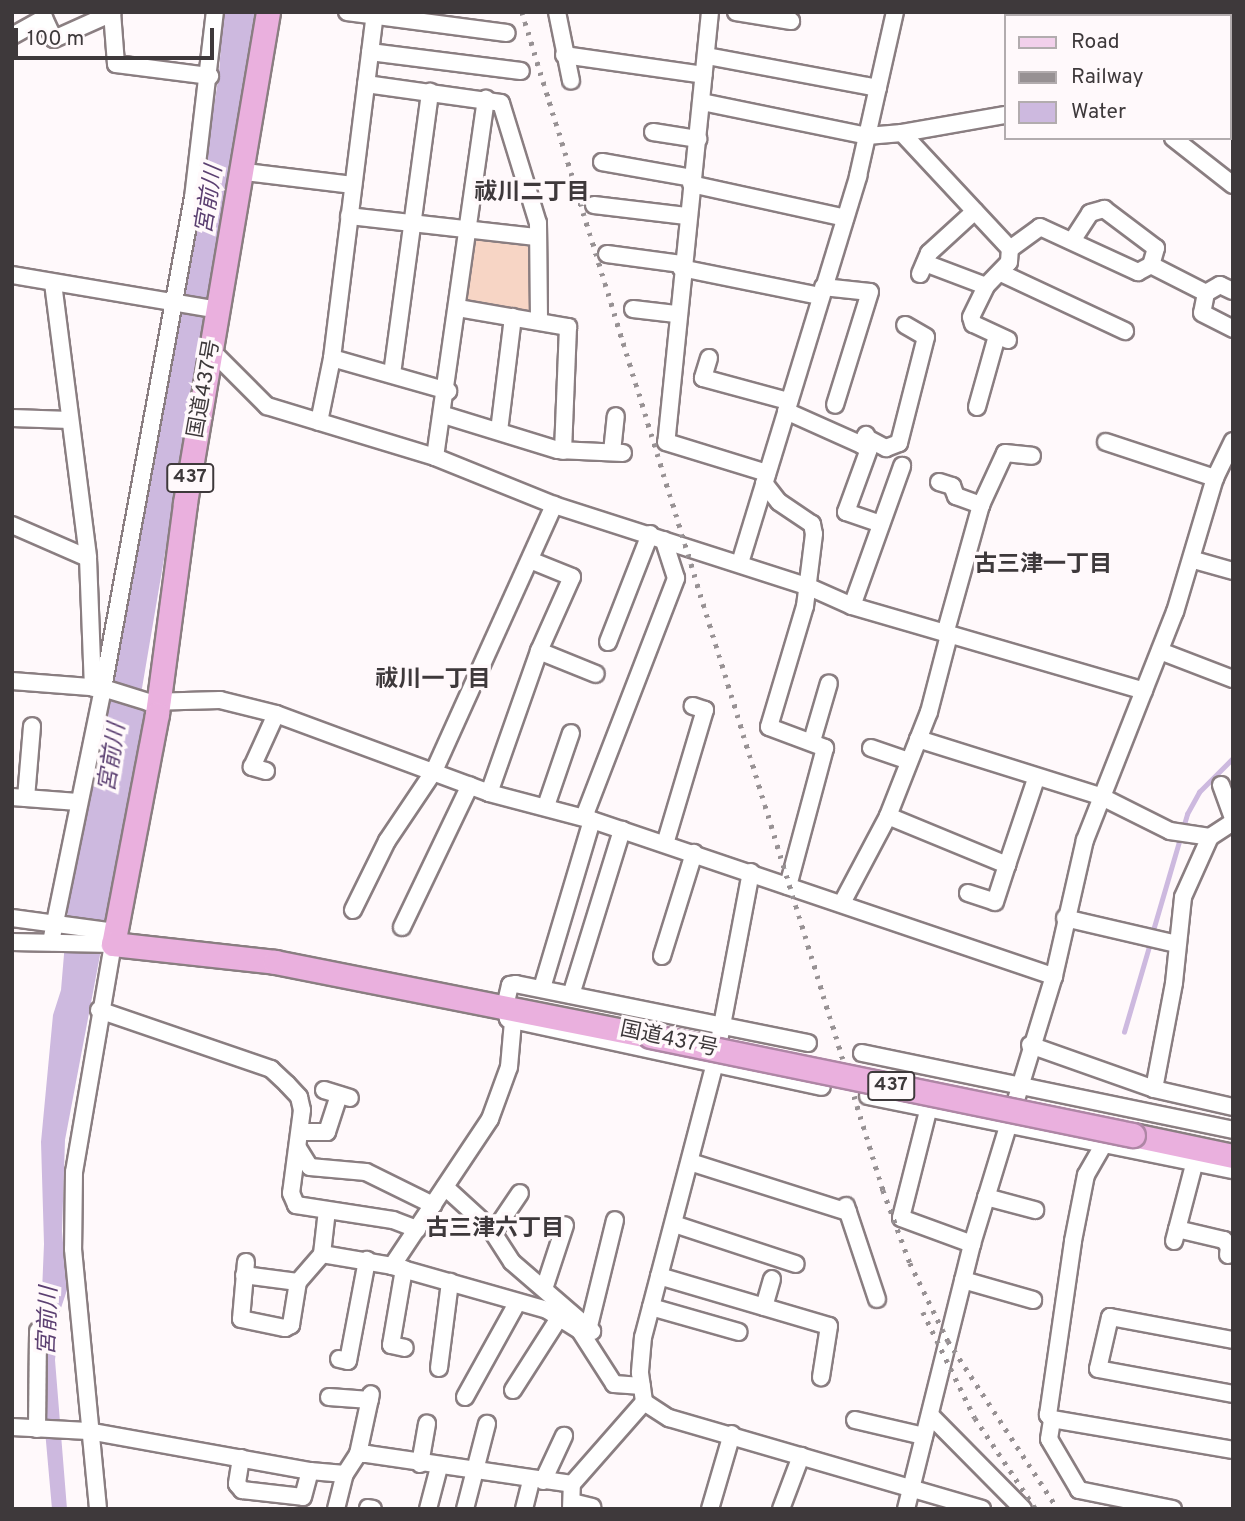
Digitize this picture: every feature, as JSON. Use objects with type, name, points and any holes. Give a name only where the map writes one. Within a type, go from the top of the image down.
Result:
[{"type":"highway","name":"国道437号","points":[[268,12],[245,172],[214,309],[212,351],[111,938],[275,962],[508,1007],[650,1030],[1133,1130],[1233,1156]]},
{"type":"highway","name":"国道437号","points":[[1133,1130],[1233,1143]]},
{"type":"street","points":[[55,934],[78,802],[104,689],[175,303],[210,76],[215,12]]},
{"type":"street","points":[[347,12],[507,33]]},
{"type":"street","points":[[557,12],[571,81]]},
{"type":"street","points":[[710,12],[698,139],[686,216],[666,442],[765,478],[779,502],[812,524],[805,606],[769,727],[822,743],[825,755],[788,886]]},
{"type":"street","points":[[736,12],[791,21]]},
{"type":"street","points":[[740,563],[845,218],[895,12]]},
{"type":"street","points":[[12,36],[41,16],[54,38],[112,13],[116,64],[210,76]]},
{"type":"street","points":[[319,422],[332,358],[375,14]]},
{"type":"street","points":[[370,52],[521,71]]},
{"type":"street","points":[[564,55],[704,75]]},
{"type":"street","points":[[707,55],[878,88]]},
{"type":"street","points":[[366,85],[501,103],[538,223],[539,321]]},
{"type":"street","points":[[392,374],[430,92]]},
{"type":"street","points":[[435,457],[448,391],[486,99]]},
{"type":"street","points":[[702,102],[867,136],[902,133],[1004,115]]},
{"type":"street","points":[[653,132],[698,139]]},
{"type":"street","points":[[902,133],[1010,249]]},
{"type":"street","points":[[1176,140],[1233,185]]},
{"type":"street","points":[[602,162],[845,218]]},
{"type":"street","points":[[245,172],[353,185]]},
{"type":"street","points":[[594,205],[686,216]]},
{"type":"street","points":[[983,400],[1003,338],[973,324],[973,308],[986,286],[1001,273],[1010,249],[1040,227],[1138,272],[1151,265],[1156,248],[1104,208],[1090,213],[1072,241]]},
{"type":"street","points":[[975,211],[929,253],[922,269],[986,286]]},
{"type":"street","points":[[349,216],[537,237]]},
{"type":"street","points":[[607,254],[822,291],[870,292],[835,405]]},
{"type":"street","points":[[1151,265],[1206,293]]},
{"type":"street","points":[[1001,273],[1125,331]]},
{"type":"street","points":[[12,275],[214,309]]},
{"type":"street","points":[[53,283],[104,689]]},
{"type":"street","points":[[1233,290],[1220,285],[1206,293],[1202,313],[1233,329]]},
{"type":"street","points":[[458,308],[568,327],[563,450]]},
{"type":"street","points":[[633,309],[676,314]]},
{"type":"street","points":[[499,431],[513,317]]},
{"type":"street","points":[[709,358],[703,378],[787,406],[886,448],[899,443],[926,337],[905,325]]},
{"type":"street","points":[[212,351],[267,406],[435,457],[554,505],[740,563],[807,586],[852,606],[1144,691]]},
{"type":"street","points":[[332,358],[448,391]]},
{"type":"street","points":[[444,415],[563,450],[617,453],[616,416]]},
{"type":"street","points":[[12,418],[69,420]]},
{"type":"street","points":[[865,437],[869,449],[845,512],[881,524]]},
{"type":"street","points":[[906,1509],[972,1244],[1017,1086],[1054,976],[1065,918],[1100,796],[1160,651],[1194,560],[1215,478],[1233,441]]},
{"type":"street","points":[[1106,442],[1215,478]]},
{"type":"street","points":[[842,903],[888,816],[918,739],[981,505],[1005,453],[1032,456]]},
{"type":"street","points":[[852,606],[902,466]]},
{"type":"street","points":[[939,482],[952,486],[956,496],[981,505]]},
{"type":"street","points":[[353,910],[387,841],[434,771],[554,505]]},
{"type":"street","points":[[12,525],[88,558]]},
{"type":"street","points":[[608,642],[657,537]]},
{"type":"street","points":[[542,988],[588,818],[676,578],[657,537]]},
{"type":"street","points":[[489,793],[540,651],[572,578],[530,560]]},
{"type":"street","points":[[1194,560],[1233,571]]},
{"type":"street","points":[[540,651],[596,674]]},
{"type":"street","points":[[1160,651],[1233,679]]},
{"type":"street","points":[[12,681],[104,689],[153,701],[220,700],[276,714],[489,793],[588,818],[1054,976]]},
{"type":"street","points":[[812,741],[829,683]]},
{"type":"street","points":[[664,844],[705,710],[693,706]]},
{"type":"street","points":[[266,771],[252,767],[276,714]]},
{"type":"street","points":[[32,726],[19,798],[78,802]]},
{"type":"street","points":[[546,806],[571,733]]},
{"type":"street","points":[[918,739],[1036,779],[1100,796],[1170,831],[1210,837]]},
{"type":"street","points":[[871,748],[909,761]]},
{"type":"street","points":[[968,893],[995,902],[1036,779]]},
{"type":"street","points":[[402,927],[470,785]]},
{"type":"street","points":[[1154,1089],[1174,983],[1177,943],[1187,884],[1210,837],[1233,820],[1222,785]]},
{"type":"street","points":[[888,816],[1007,865]]},
{"type":"street","points":[[571,995],[622,830]]},
{"type":"street","points":[[663,957],[694,853]]},
{"type":"street","points":[[592,1507],[571,1505],[572,1484],[643,1394],[640,1356],[650,1307],[715,1063],[751,872]]},
{"type":"street","points":[[12,918],[55,934]]},
{"type":"street","points":[[1065,918],[1177,943]]},
{"type":"street","points":[[12,942],[55,934],[111,938],[74,1172],[74,1249],[88,1431],[98,1509]]},
{"type":"street","points":[[405,1348],[391,1345],[398,1268],[417,1229],[490,1119],[509,1068],[508,1007],[516,984],[808,1043]]},
{"type":"street","points":[[508,1007],[715,1063],[822,1087]]},
{"type":"street","points":[[99,1010],[271,1069],[299,1097],[299,1140],[292,1200],[303,1208],[393,1220],[417,1229]]},
{"type":"street","points":[[1030,1045],[1154,1089],[1233,1107]]},
{"type":"street","points":[[862,1054],[1233,1130]]},
{"type":"street","points":[[299,1140],[327,1132],[338,1094]]},
{"type":"street","points":[[868,1096],[1007,1122],[1233,1170]]},
{"type":"street","points":[[929,1107],[901,1217],[972,1244]]},
{"type":"street","points":[[299,1140],[310,1167],[366,1172],[433,1205]]},
{"type":"street","points":[[1105,1142],[1086,1175],[1073,1241],[1048,1415],[1052,1419],[1233,1450]]},
{"type":"street","points":[[1195,1161],[1175,1235],[1224,1240],[1229,1247],[1228,1255]]},
{"type":"street","points":[[690,1162],[847,1209],[877,1299]]},
{"type":"street","points":[[445,1187],[493,1233],[512,1262],[589,1326],[603,1351]]},
{"type":"street","points":[[493,1233],[520,1193]]},
{"type":"street","points":[[986,1197],[1035,1210]]},
{"type":"street","points":[[298,1282],[245,1268],[240,1320],[285,1328],[295,1317],[298,1282],[322,1254],[327,1210]]},
{"type":"street","points":[[589,1326],[615,1220]]},
{"type":"street","points":[[674,1224],[796,1264]]},
{"type":"street","points":[[544,1289],[565,1225]]},
{"type":"street","points":[[322,1254],[367,1260],[450,1282],[559,1318],[580,1331],[614,1384],[643,1394],[670,1418],[912,1486],[982,1509]]},
{"type":"street","points":[[339,1359],[348,1361],[367,1260]]},
{"type":"street","points":[[659,1276],[830,1326],[821,1377]]},
{"type":"street","points":[[764,1307],[772,1279]]},
{"type":"street","points":[[853,1280],[870,1279]]},
{"type":"street","points":[[963,1280],[1033,1300]]},
{"type":"street","points":[[439,1368],[450,1282]]},
{"type":"street","points":[[465,1397],[517,1303]]},
{"type":"street","points":[[650,1307],[739,1332]]},
{"type":"street","points":[[1233,1340],[1110,1317],[1098,1369],[1233,1394]]},
{"type":"street","points":[[513,1390],[559,1318]]},
{"type":"street","points":[[38,1331],[38,1429]]},
{"type":"street","points":[[330,1397],[370,1397],[358,1454],[345,1474],[336,1509]]},
{"type":"street","points":[[930,1415],[1023,1509]]},
{"type":"street","points":[[1052,1419],[1049,1439],[1079,1490],[1173,1509]]},
{"type":"street","points":[[855,1420],[924,1436]]},
{"type":"street","points":[[420,1464],[427,1424]]},
{"type":"street","points":[[465,1509],[487,1424]]},
{"type":"street","points":[[12,1427],[88,1431],[310,1471],[345,1474]]},
{"type":"street","points":[[710,1509],[732,1434]]},
{"type":"street","points":[[524,1509],[537,1480],[564,1436]]},
{"type":"street","points":[[358,1454],[475,1473],[572,1484]]},
{"type":"street","points":[[781,1509],[801,1456]]},
{"type":"street","points":[[241,1458],[237,1484],[242,1490],[303,1497],[310,1471]]},
{"type":"street","points":[[428,1509],[439,1467]]},
{"type":"shaded area","points":[[472,232],[534,240],[535,317],[461,304]]},
{"type":"water","name":"宮前川","points":[[223,12],[257,12],[140,700],[147,707],[65,1140],[62,1231],[67,1290],[60,1311],[55,1360],[67,1509],[52,1509],[39,1363],[44,1244],[41,1142],[53,1015],[61,990],[71,871],[200,194],[219,74]]},
{"type":"waterway","points":[[1152,934],[1187,814],[1199,792],[1233,758]]},
{"type":"waterway","points":[[1124,1032],[1150,943]]},
{"type":"railway","points":[[522,12],[883,1190],[910,1263],[948,1341],[1058,1509]]},
{"type":"railway","points":[[923,1312],[975,1418],[1036,1509]]},
{"type":"district","name":"祓川二丁目","points":[[532,194]]},
{"type":"district","name":"古三津一丁目","points":[[1043,566]]},
{"type":"district","name":"祓川一丁目","points":[[433,681]]},
{"type":"district","name":"古三津六丁目","points":[[495,1230]]}]
